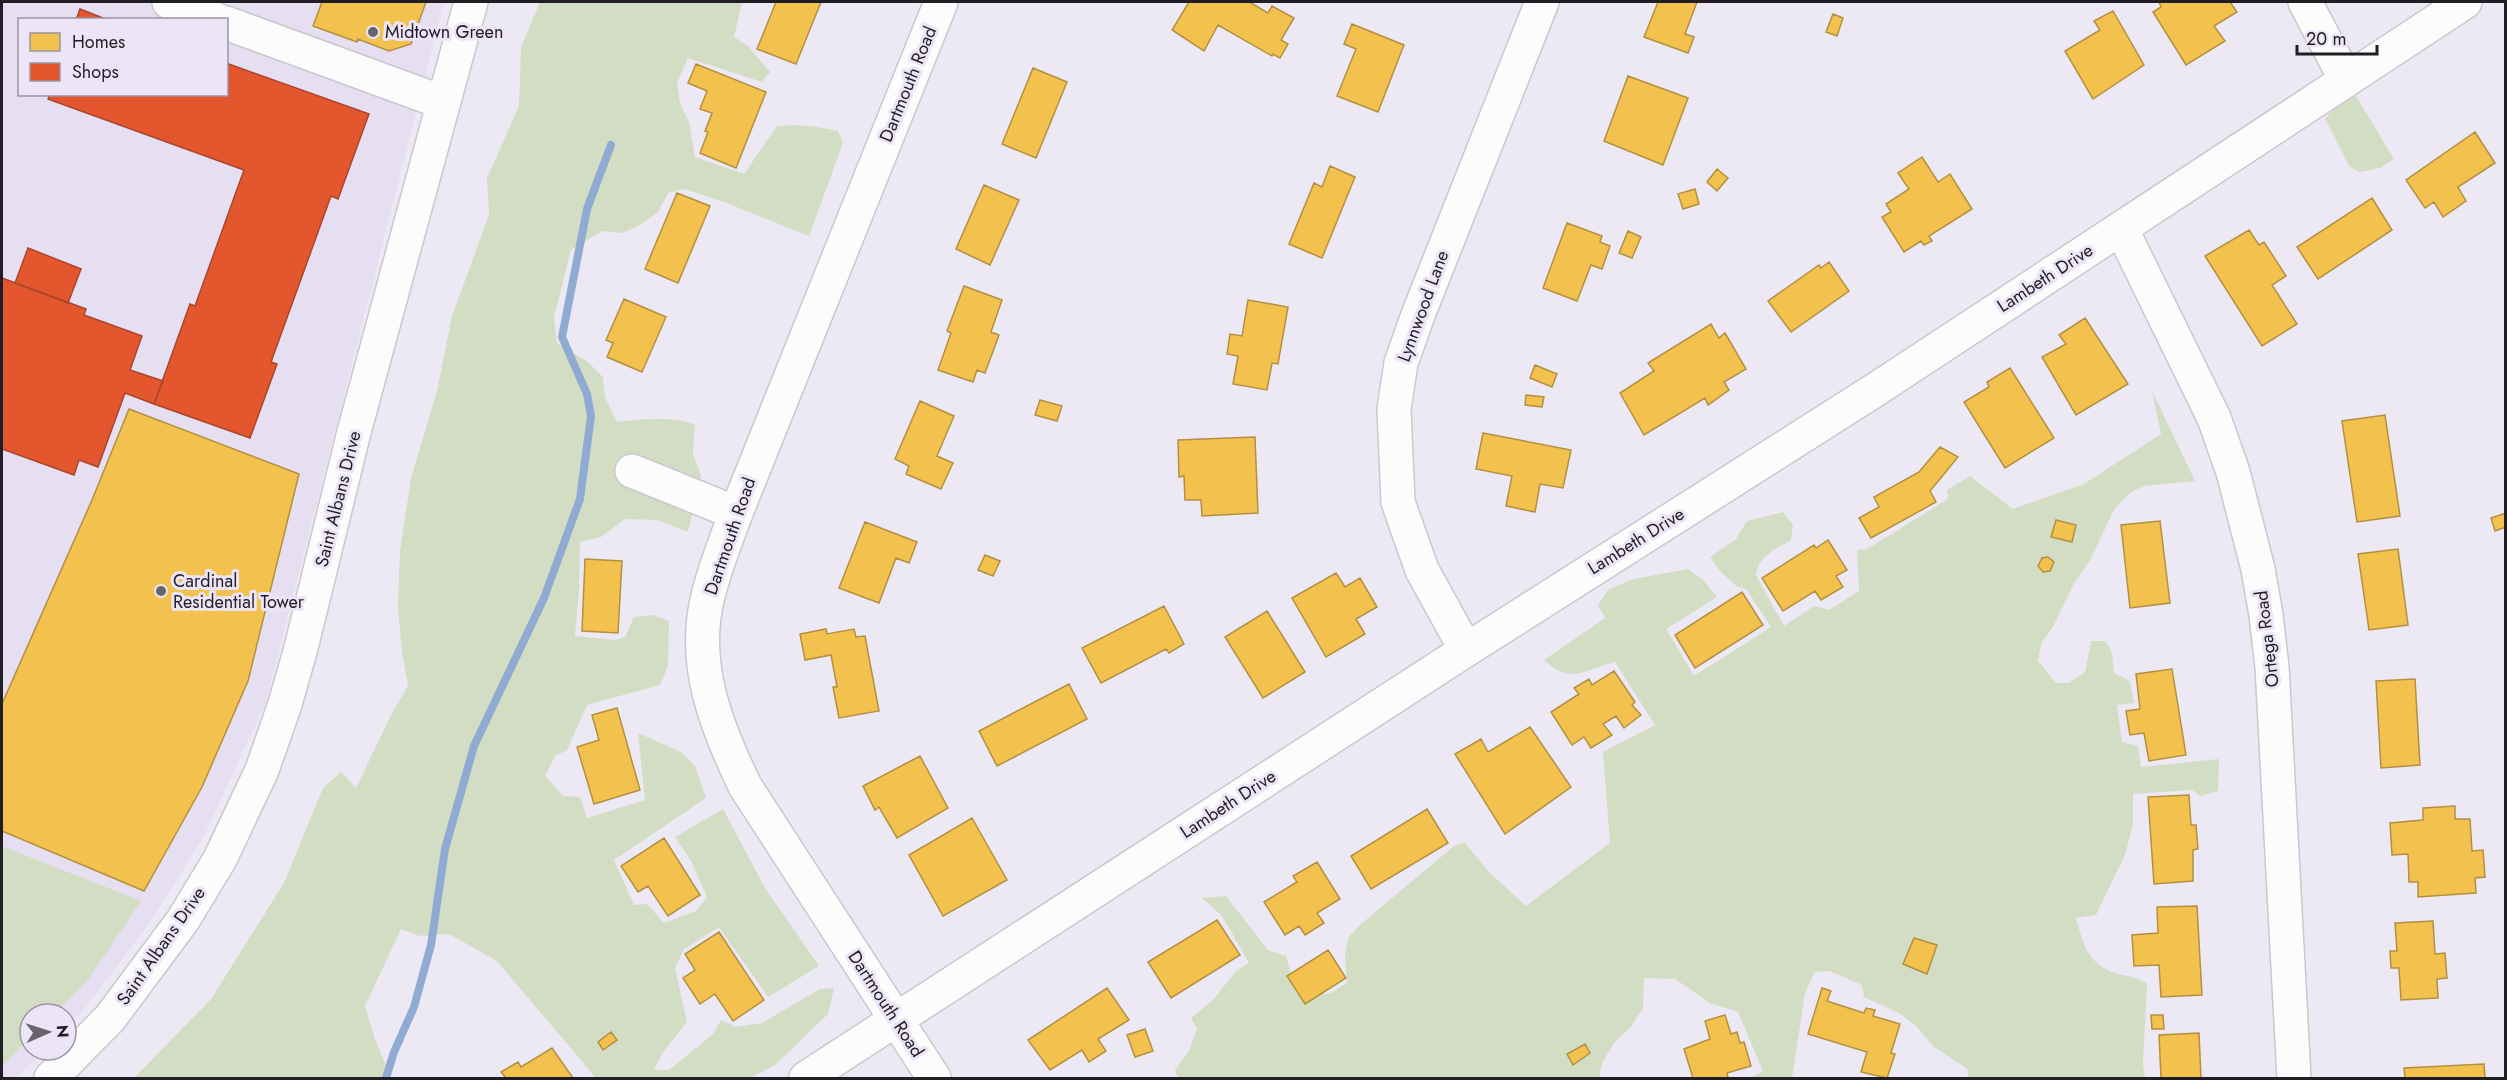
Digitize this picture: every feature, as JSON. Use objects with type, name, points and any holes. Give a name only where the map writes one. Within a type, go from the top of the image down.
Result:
[{"type":"street","points":[[169,2],[212,18]]},
{"type":"street","name":"Saint Albans Drive","points":[[51,1078],[110,1018],[183,920],[220,859],[262,770],[302,648],[354,432],[471,2]]},
{"type":"street","name":"Dartmouth Road","points":[[934,1078],[745,786],[724,742],[715,716],[705,674],[703,634],[707,598],[736,513],[940,2]]},
{"type":"street","name":"Lynnwood Lane","points":[[1466,650],[1422,570],[1398,502],[1394,410],[1401,363],[1418,315],[1542,2]]},
{"type":"street","points":[[2305,2],[2346,80]]},
{"type":"street","name":"Lambeth Drive","points":[[806,1078],[1466,650],[1875,390],[2465,2]]},
{"type":"street","points":[[228,24],[442,102]]},
{"type":"street","name":"Ortega Road","points":[[2121,228],[2214,418],[2233,472],[2258,569],[2266,615],[2274,692],[2294,1078]]},
{"type":"street","points":[[632,471],[736,513]]},
{"type":"shaded area","points":[[2,2],[444,2],[266,702],[203,838],[146,928],[86,1007],[78,1015],[78,1002],[18,1002],[18,1062],[32,1062],[17,1078],[2,1078]]},
{"type":"green space","points":[[540,2],[742,2],[734,37],[748,46],[770,72],[762,82],[688,58],[677,83],[680,103],[689,122],[695,157],[744,174],[776,127],[792,125],[838,131],[843,143],[809,236],[685,189],[668,193],[658,212],[640,225],[622,233],[603,231],[571,250],[554,317],[557,343],[588,362],[603,377],[605,397],[617,422],[668,419],[695,425],[693,454],[701,475],[688,532],[657,520],[625,519],[601,537],[580,542],[575,636],[614,640],[625,637],[634,617],[653,615],[669,621],[668,666],[660,685],[587,705],[567,750],[555,756],[545,776],[563,796],[580,797],[587,818],[645,800],[638,733],[681,752],[695,766],[706,798],[614,860],[634,905],[647,904],[664,923],[696,911],[707,897],[691,861],[675,837],[723,809],[765,888],[819,966],[768,997],[719,927],[684,949],[675,968],[687,1022],[663,1052],[654,1070],[669,1070],[713,1034],[721,1020],[735,1027],[762,1023],[820,989],[834,988],[828,1014],[775,1065],[749,1078],[596,1078],[497,961],[449,934],[419,936],[401,929],[365,1006],[375,1039],[391,1078],[134,1078],[211,999],[284,883],[323,788],[341,772],[356,788],[391,715],[408,686],[398,607],[400,551],[411,478],[437,391],[452,316],[489,215],[487,178],[519,106],[521,47]]},
{"type":"green space","points":[[2356,96],[2394,159],[2380,168],[2359,172],[2350,167],[2325,119],[2342,100]]},
{"type":"green space","points":[[2152,391],[2195,481],[2144,486],[2130,493],[2115,508],[2089,562],[2073,585],[2053,627],[2041,644],[2038,661],[2056,683],[2069,683],[2085,672],[2091,641],[2106,641],[2112,653],[2114,673],[2130,681],[2134,703],[2117,705],[2122,742],[2138,746],[2141,767],[2219,759],[2218,791],[2200,796],[2192,790],[2133,794],[2133,824],[2125,855],[2096,915],[2076,918],[2087,950],[2096,962],[2112,972],[2139,979],[2147,984],[2143,1064],[2145,1078],[1969,1078],[1967,1069],[1933,1046],[1916,1026],[1901,1014],[1864,997],[1862,985],[1829,971],[1815,972],[1805,993],[1792,1078],[1751,1078],[1763,1071],[1738,1012],[1710,1003],[1675,979],[1644,978],[1643,1008],[1631,1027],[1614,1043],[1602,1063],[1599,1078],[1178,1078],[1175,1070],[1189,1051],[1197,1029],[1191,1018],[1213,1000],[1236,971],[1249,963],[1222,916],[1202,898],[1226,896],[1268,950],[1286,956],[1296,993],[1329,994],[1347,983],[1345,956],[1348,938],[1361,924],[1454,846],[1464,842],[1489,872],[1526,906],[1610,843],[1603,752],[1655,725],[1615,662],[1570,674],[1553,668],[1544,660],[1605,618],[1598,605],[1609,589],[1634,579],[1688,569],[1702,579],[1717,597],[1666,629],[1694,676],[1771,627],[1747,590],[1735,585],[1710,557],[1736,539],[1747,521],[1783,512],[1793,525],[1791,540],[1764,558],[1757,568],[1756,575],[1784,626],[1814,606],[1829,610],[1859,591],[1857,550],[1867,549],[1948,499],[1947,490],[1970,476],[2013,509],[2084,484],[2161,434]]},
{"type":"green space","points":[[2,846],[141,901],[87,981],[66,1002],[18,1002],[18,1050],[2,1066]]},
{"type":"building: Homes","name":"Midtown Green","points":[[322,2],[426,2],[411,44],[389,51],[313,26]]},
{"type":"building: Homes","points":[[776,2],[821,2],[796,64],[757,49]]},
{"type":"building: Homes","points":[[1189,2],[1253,2],[1251,3],[1268,13],[1272,6],[1294,18],[1281,40],[1288,44],[1280,58],[1273,54],[1272,56],[1218,25],[1204,51],[1172,30]]},
{"type":"building: Homes","points":[[1658,2],[1697,2],[1685,34],[1694,37],[1688,53],[1644,37]]},
{"type":"building: Homes","points":[[2159,2],[2230,2],[2237,12],[2214,26],[2225,41],[2186,65],[2153,12],[2161,7]]},
{"type":"building: Homes","points":[[2113,11],[2144,65],[2093,99],[2065,51],[2100,30],[2094,21]]},
{"type":"building: Homes","points":[[1833,14],[1843,18],[1837,36],[1826,32]]},
{"type":"building: Homes","points":[[1352,24],[1404,45],[1378,112],[1337,96],[1356,49],[1344,44]]},
{"type":"building: Homes","points":[[696,64],[766,92],[736,168],[700,153],[712,113],[700,109],[707,91],[688,83]]},
{"type":"building: Homes","points":[[1033,68],[1067,82],[1036,158],[1002,144]]},
{"type":"building: Homes","points":[[1628,76],[1688,98],[1663,165],[1604,141]]},
{"type":"building: Homes","points":[[2475,132],[2495,163],[2458,187],[2466,201],[2443,217],[2434,202],[2425,208],[2406,180]]},
{"type":"building: Homes","points":[[1922,157],[1938,182],[1950,174],[1972,209],[1929,236],[1932,241],[1924,245],[1921,241],[1904,252],[1882,217],[1891,212],[1886,204],[1909,189],[1898,173]]},
{"type":"building: Homes","points":[[1330,166],[1355,177],[1322,258],[1289,244],[1314,183],[1322,187]]},
{"type":"building: Homes","points":[[1717,169],[1728,178],[1717,191],[1707,182]]},
{"type":"building: Homes","points":[[984,185],[1019,200],[990,265],[956,249]]},
{"type":"building: Homes","points":[[1695,189],[1699,204],[1683,209],[1678,194]]},
{"type":"building: Homes","points":[[677,193],[710,206],[678,283],[645,269]]},
{"type":"building: Homes","points":[[2372,198],[2392,230],[2318,279],[2297,247]]},
{"type":"building: Homes","points":[[1567,223],[1602,236],[1600,242],[1610,246],[1602,269],[1591,265],[1577,301],[1543,288]]},
{"type":"building: Homes","points":[[2249,230],[2259,245],[2264,242],[2286,276],[2272,285],[2297,324],[2262,346],[2205,256]]},
{"type":"building: Homes","points":[[1628,231],[1641,237],[1632,258],[1619,253]]},
{"type":"building: Homes","points":[[1829,262],[1849,291],[1791,332],[1768,301],[1819,265],[1821,268]]},
{"type":"building: Homes","points":[[964,286],[1002,300],[991,332],[999,335],[985,373],[977,370],[973,382],[938,370],[951,333],[947,331]]},
{"type":"building: Homes","points":[[624,299],[666,317],[642,372],[607,357],[613,343],[606,340]]},
{"type":"building: Homes","points":[[1248,300],[1288,307],[1278,364],[1272,363],[1267,390],[1233,384],[1238,356],[1227,354],[1230,334],[1242,336]]},
{"type":"building: Homes","points":[[2085,318],[2128,384],[2076,415],[2042,357],[2066,344],[2059,335]]},
{"type":"building: Homes","points":[[1711,324],[1719,338],[1725,333],[1746,369],[1724,382],[1729,390],[1708,405],[1705,398],[1644,435],[1620,393],[1654,371],[1648,363]]},
{"type":"building: Homes","points":[[1535,365],[1557,374],[1552,387],[1530,378]]},
{"type":"building: Homes","points":[[2010,368],[2054,438],[2005,468],[1964,402],[1989,387],[1987,382]]},
{"type":"building: Homes","points":[[1526,395],[1544,397],[1542,407],[1525,405]]},
{"type":"building: Homes","points":[[1040,400],[1062,406],[1057,421],[1035,415]]},
{"type":"building: Homes","points":[[920,401],[954,416],[937,456],[953,463],[941,489],[906,474],[909,466],[895,459]]},
{"type":"building: Homes","name":"Cardinal Residential Tower","points":[[129,409],[299,474],[248,681],[202,787],[144,891],[2,831],[2,704],[92,500]]},
{"type":"building: Homes","points":[[2385,415],[2400,516],[2357,522],[2342,421]]},
{"type":"building: Homes","points":[[1483,433],[1571,450],[1563,488],[1540,484],[1535,512],[1506,506],[1512,476],[1476,469]]},
{"type":"building: Homes","points":[[1255,437],[1258,513],[1202,516],[1201,500],[1185,500],[1184,476],[1179,477],[1178,440]]},
{"type":"building: Homes","points":[[1940,447],[1958,457],[1930,491],[1936,502],[1871,538],[1859,518],[1879,507],[1874,497],[1919,472]]},
{"type":"building: Homes","points":[[2506,513],[2506,527],[2495,531],[2491,518]]},
{"type":"building: Homes","points":[[2056,520],[2076,525],[2072,542],[2051,537]]},
{"type":"building: Homes","points":[[2160,521],[2170,603],[2130,608],[2121,525]]},
{"type":"building: Homes","points":[[865,522],[917,542],[909,563],[896,558],[879,603],[839,588]]},
{"type":"building: Homes","points":[[1828,540],[1847,570],[1836,576],[1843,587],[1821,600],[1815,591],[1783,611],[1762,578],[1814,545],[1816,548]]},
{"type":"building: Homes","points":[[2398,549],[2408,625],[2369,630],[2358,554]]},
{"type":"building: Homes","points":[[985,555],[1000,561],[993,576],[978,570]]},
{"type":"building: Homes","points":[[2048,557],[2054,562],[2050,571],[2043,572],[2038,566],[2042,558]]},
{"type":"building: Homes","points":[[585,559],[622,561],[618,633],[582,631]]},
{"type":"building: Homes","points":[[1336,573],[1345,587],[1360,578],[1377,607],[1356,619],[1365,634],[1326,657],[1292,598]]},
{"type":"building: Homes","points":[[1742,592],[1763,625],[1695,668],[1675,635]]},
{"type":"building: Homes","points":[[1164,606],[1184,644],[1169,653],[1166,649],[1101,683],[1082,648]]},
{"type":"building: Homes","points":[[1267,611],[1305,672],[1263,698],[1225,637]]},
{"type":"building: Homes","points":[[826,629],[827,634],[854,629],[856,637],[865,636],[879,711],[839,718],[833,687],[837,687],[831,655],[805,660],[800,634]]},
{"type":"building: Homes","points":[[2172,669],[2186,755],[2149,761],[2144,733],[2130,735],[2126,711],[2140,709],[2136,674]]},
{"type":"building: Homes","points":[[1614,671],[1635,702],[1632,705],[1641,715],[1624,728],[1616,716],[1603,724],[1612,735],[1591,748],[1584,737],[1572,745],[1551,712],[1579,694],[1574,688],[1589,679],[1592,685]]},
{"type":"building: Homes","points":[[2415,679],[2420,765],[2381,768],[2376,681]]},
{"type":"building: Homes","points":[[1069,684],[1087,719],[997,766],[979,731]]},
{"type":"building: Homes","points":[[617,708],[640,790],[594,804],[577,747],[599,740],[592,715]]},
{"type":"building: Homes","points":[[1530,727],[1571,787],[1505,834],[1455,754],[1481,739],[1488,752]]},
{"type":"building: Homes","points":[[920,756],[948,808],[897,838],[879,807],[875,810],[863,786]]},
{"type":"building: Homes","points":[[2189,795],[2191,825],[2196,825],[2198,849],[2193,850],[2193,881],[2154,884],[2148,797]]},
{"type":"building: Homes","points":[[2455,806],[2455,819],[2470,819],[2472,851],[2483,850],[2485,877],[2475,878],[2476,893],[2418,897],[2418,882],[2409,882],[2408,854],[2392,855],[2390,823],[2423,820],[2423,808]]},
{"type":"building: Homes","points":[[1427,809],[1448,843],[1371,889],[1351,856]]},
{"type":"building: Homes","points":[[972,818],[1007,880],[943,916],[909,855]]},
{"type":"building: Homes","points":[[664,838],[700,895],[668,916],[648,886],[638,892],[621,866]]},
{"type":"building: Homes","points":[[1317,862],[1340,899],[1317,913],[1324,923],[1305,935],[1299,926],[1285,935],[1264,902],[1297,882],[1293,876]]},
{"type":"building: Homes","points":[[2197,906],[2202,995],[2161,997],[2159,965],[2134,966],[2132,935],[2158,933],[2157,907]]},
{"type":"building: Homes","points":[[1217,920],[1240,955],[1171,998],[1148,962]]},
{"type":"building: Homes","points":[[2433,921],[2435,954],[2445,953],[2447,978],[2437,979],[2438,998],[2401,1000],[2399,968],[2391,968],[2390,951],[2397,951],[2395,923]]},
{"type":"building: Homes","points":[[719,932],[764,1000],[733,1021],[715,994],[700,1004],[683,978],[695,970],[685,954]]},
{"type":"building: Homes","points":[[1914,938],[1937,945],[1927,974],[1903,964]]},
{"type":"building: Homes","points":[[1328,950],[1346,978],[1305,1004],[1287,976]]},
{"type":"building: Homes","points":[[1107,988],[1129,1020],[1098,1039],[1106,1051],[1089,1062],[1082,1050],[1050,1070],[1028,1040]]},
{"type":"building: Homes","points":[[1822,988],[1831,991],[1827,1001],[1864,1013],[1866,1008],[1875,1010],[1873,1016],[1900,1024],[1891,1053],[1895,1054],[1887,1078],[1861,1072],[1867,1052],[1808,1034]]},
{"type":"building: Homes","points":[[1725,1015],[1731,1034],[1737,1032],[1740,1043],[1744,1042],[1751,1066],[1727,1073],[1728,1078],[1693,1078],[1684,1049],[1710,1039],[1705,1021]]},
{"type":"building: Homes","points":[[2151,1015],[2163,1015],[2164,1029],[2152,1029]]},
{"type":"building: Homes","points":[[1145,1029],[1153,1051],[1135,1057],[1127,1035]]},
{"type":"building: Homes","points":[[611,1032],[617,1040],[603,1050],[598,1042]]},
{"type":"building: Homes","points":[[2199,1033],[2201,1078],[2161,1078],[2159,1035]]},
{"type":"building: Homes","points":[[1585,1044],[1590,1053],[1573,1065],[1567,1054]]},
{"type":"building: Homes","points":[[552,1048],[573,1078],[506,1078],[501,1072],[518,1062],[521,1067]]},
{"type":"building: Homes","points":[[2484,1064],[2485,1078],[2405,1078],[2404,1068]]},
{"type":"building: Shops","points":[[80,9],[103,18],[77,18]]},
{"type":"building: Shops","points":[[228,64],[369,114],[338,199],[331,196],[271,362],[277,364],[250,438],[154,404],[190,304],[195,306],[244,170],[48,99],[49,96],[228,96]]},
{"type":"building: Shops","points":[[28,248],[81,269],[68,303],[15,283]]},
{"type":"building: Shops","points":[[2,278],[86,309],[84,315],[142,336],[130,370],[163,381],[154,404],[125,393],[98,467],[79,460],[74,475],[2,449]]},
{"type":"waterway","points":[[386,1078],[394,1052],[414,1007],[431,945],[445,849],[474,746],[544,598],[580,499],[591,416],[587,394],[562,337],[587,209],[611,145]]},
{"type":"place","name":"Midtown Green","points":[[373,32]]},
{"type":"place","name":"Cardinal Residential Tower","points":[[161,591]]}]
